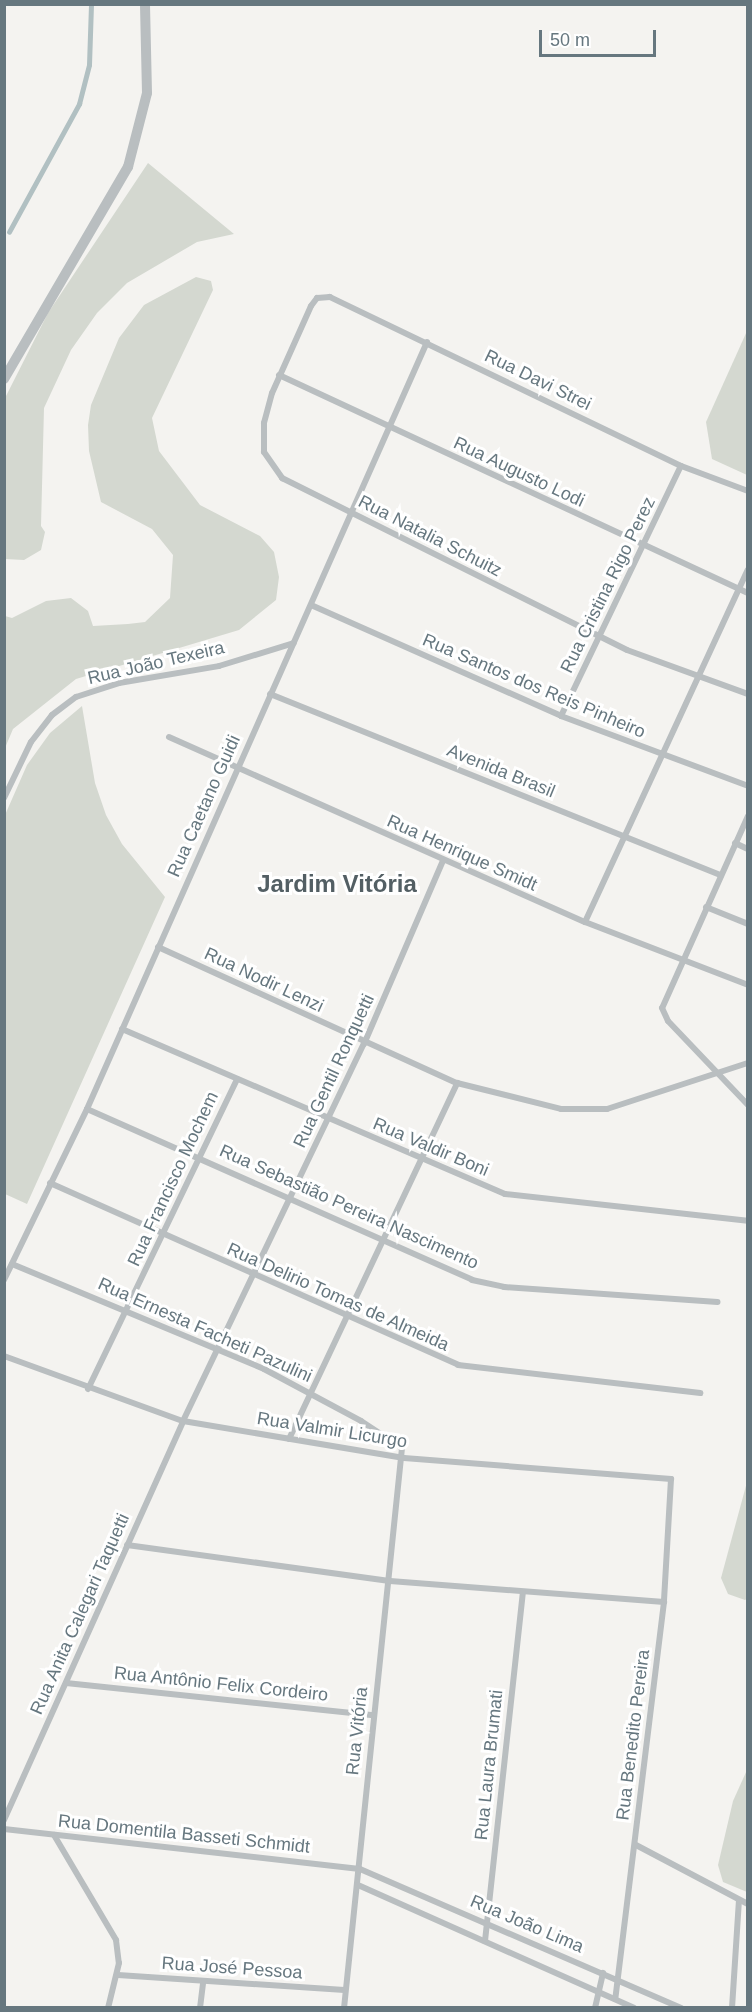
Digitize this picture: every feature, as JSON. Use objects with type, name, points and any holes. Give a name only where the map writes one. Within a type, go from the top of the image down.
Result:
[{"type":"street","points":[[4,380],[128,167],[147,93],[145,4]]},
{"type":"street","name":"Rua Davi Strei","points":[[317,298],[340,300],[681,466],[747,491]]},
{"type":"street","name":"Rua Natalia Schuitz","points":[[317,298],[279,375],[264,423],[264,452],[270,466],[282,478],[599,637],[700,679],[747,694]]},
{"type":"street","name":"Rua Caetano Guidi","points":[[4,1280],[87,1109],[235,768],[354,514],[427,342]]},
{"type":"street","name":"Rua Augusto Lodi","points":[[279,375],[643,548],[747,593]]},
{"type":"street","name":"Rua Cristina Rigo Perez","points":[[561,716],[681,466]]},
{"type":"street","points":[[585,922],[664,758],[747,570]]},
{"type":"street","name":"Rua Santos dos Reis Pinheiro","points":[[311,605],[561,716],[664,758],[747,786]]},
{"type":"street","name":"Rua João Texeira","points":[[4,798],[31,742],[52,715],[76,697],[119,683],[219,666],[294,643]]},
{"type":"street","name":"Avenida Brasil","points":[[270,694],[721,875]]},
{"type":"street","name":"Rua Henrique Smidt","points":[[169,737],[585,922],[747,985]]},
{"type":"street","points":[[747,816],[664,998],[663,1014],[719,1072],[747,1105]]},
{"type":"street","points":[[735,843],[747,849]]},
{"type":"street","name":"Rua Gentil Ronquetti","points":[[183,1421],[255,1276],[364,1044],[444,861]]},
{"type":"street","points":[[706,907],[747,924]]},
{"type":"street","name":"Rua Nodir Lenzi","points":[[158,947],[364,1044],[457,1083],[561,1109],[592,1111],[747,1063]]},
{"type":"street","name":"Rua Valdir Boni","points":[[122,1029],[421,1160],[517,1197],[747,1221]]},
{"type":"street","name":"Rua Francisco Mochem","points":[[88,1389],[237,1079]]},
{"type":"street","points":[[290,1439],[457,1083]]},
{"type":"street","name":"Rua Sebastião Pereira Nascimento","points":[[87,1109],[493,1286],[717,1302]]},
{"type":"street","name":"Rua Delirio Tomas de Almeida","points":[[50,1183],[436,1358],[482,1371],[700,1394]]},
{"type":"street","name":"Rua Ernesta Facheti Pazulini","points":[[12,1264],[219,1349],[311,1393],[394,1441],[404,1458]]},
{"type":"street","name":"Rua Valmir Licurgo","points":[[4,1356],[88,1389],[183,1421],[404,1458],[667,1478]]},
{"type":"street","name":"Rua Anita Calegari Taquetti","points":[[4,1820],[183,1421]]},
{"type":"street","name":"Rua Vitória","points":[[344,2007],[360,1869],[373,1715],[404,1458]]},
{"type":"street","name":"Rua Benedito Pereira","points":[[615,1999],[636,1845],[664,1602],[674,1487],[667,1478]]},
{"type":"street","points":[[127,1545],[390,1581],[523,1593],[664,1602]]},
{"type":"street","name":"Rua Laura Brumati","points":[[485,1941],[523,1593]]},
{"type":"street","name":"Rua Antônio Felix Cordeiro","points":[[66,1683],[373,1715]]},
{"type":"street","name":"Rua Domentila Basseti Schmidt","points":[[4,1829],[360,1869]]},
{"type":"street","points":[[54,1835],[116,1940],[118,1975],[108,2007]]},
{"type":"street","points":[[636,1845],[747,1904]]},
{"type":"street","name":"Rua João Lima","points":[[360,1869],[681,2007]]},
{"type":"street","name":"Rua João Lima","points":[[358,1885],[634,2007]]},
{"type":"street","points":[[732,2007],[739,1901]]},
{"type":"street","points":[[595,2007],[603,1972]]},
{"type":"street","name":"Rua José Pessoa","points":[[118,1975],[203,1983],[345,1990]]},
{"type":"street","points":[[200,2007],[203,1983]]},
{"type":"shaded area","points":[[148,163],[234,234],[197,242],[127,283],[97,313],[71,350],[44,408],[41,526],[45,532],[41,550],[24,560],[5,559],[5,398],[48,313]]},
{"type":"shaded area","points":[[196,277],[211,281],[213,290],[152,418],[159,451],[200,505],[260,536],[274,552],[279,577],[276,600],[239,630],[76,679],[13,729],[5,748],[5,616],[12,618],[46,601],[71,598],[88,611],[93,626],[128,624],[145,622],[170,598],[173,555],[152,529],[101,502],[89,451],[88,425],[91,405],[119,338],[144,305]]},
{"type":"shaded area","points":[[747,331],[747,475],[712,459],[706,422]]},
{"type":"shaded area","points":[[82,706],[95,783],[106,815],[122,844],[165,897],[27,1204],[5,1194],[5,815],[27,765],[50,733]]},
{"type":"shaded area","points":[[747,1482],[748,1598],[745,1600],[728,1594],[721,1578]]},
{"type":"shaded area","points":[[747,1770],[747,1892],[723,1882],[718,1865],[733,1801]]},
{"type":"waterway","points":[[9,232],[79,104],[89,65],[91,4]]},
{"type":"district","name":"Jardim Vitória","points":[[337,884]]}]
